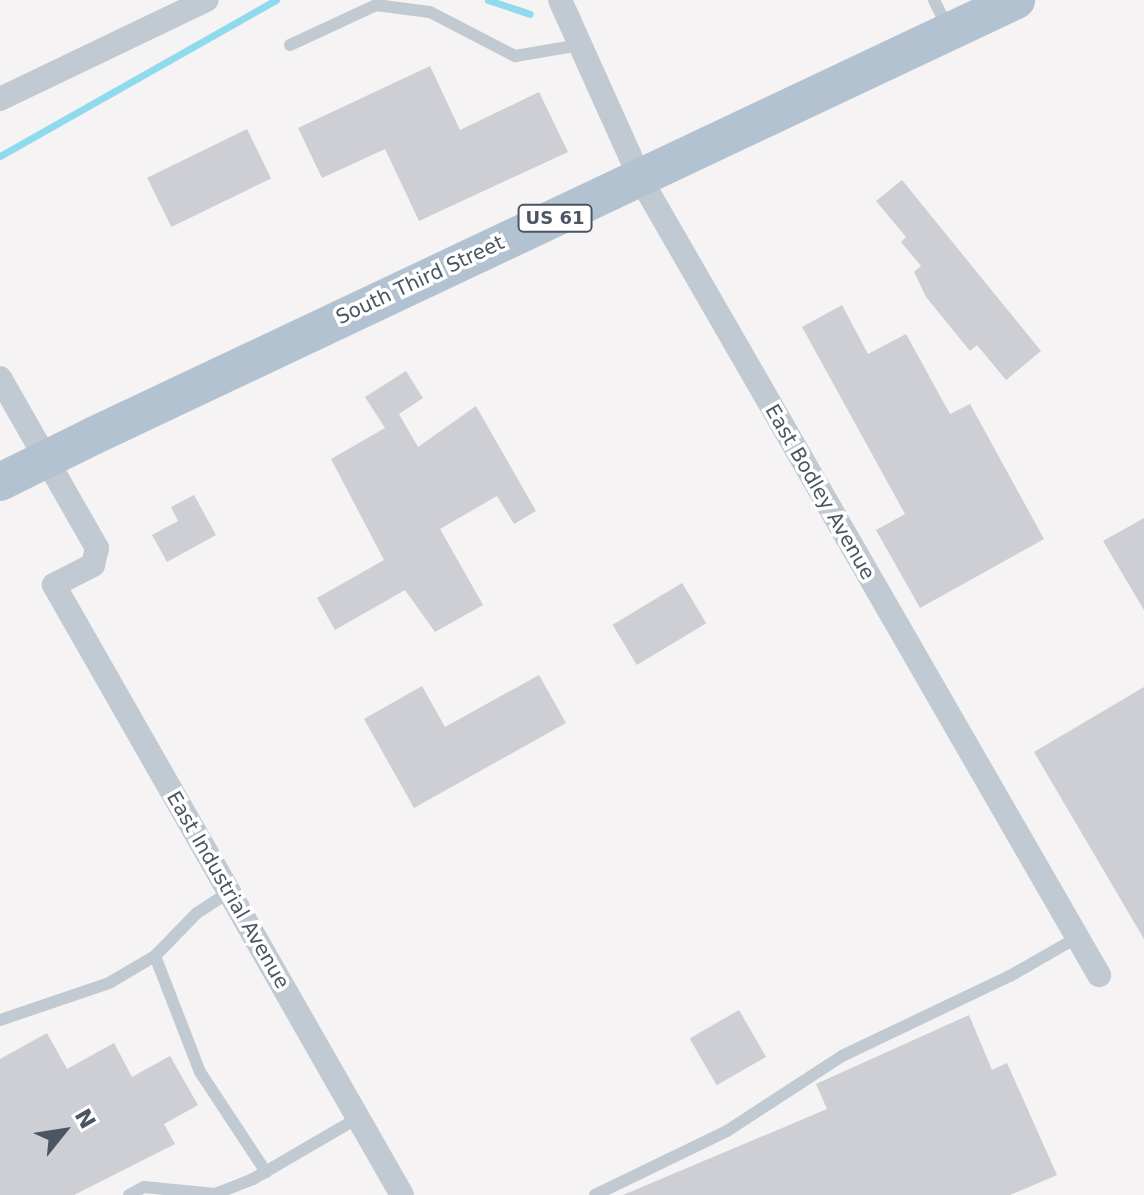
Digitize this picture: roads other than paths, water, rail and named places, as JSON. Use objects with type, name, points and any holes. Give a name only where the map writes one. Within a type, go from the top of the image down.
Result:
[{"type":"main road","name":"South Third Street","points":[[0,482],[950,34],[1016,0]]},
{"type":"street","points":[[0,99],[207,0]]},
{"type":"street","name":"East Bodley Avenue","points":[[560,0],[640,178],[1099,975]]},
{"type":"street","name":"East Industrial Avenue","points":[[0,378],[97,548],[93,565],[54,585],[402,1195]]},
{"type":"lane","points":[[934,0],[950,34]]},
{"type":"lane","points":[[290,45],[376,5],[430,12],[515,56],[580,45]]},
{"type":"lane","points":[[0,1020],[109,983],[155,956],[197,913],[229,892]]},
{"type":"lane","points":[[595,1195],[727,1131],[842,1056],[1010,976],[1076,938]]},
{"type":"lane","points":[[155,956],[200,1072],[266,1172]]},
{"type":"lane","points":[[129,1195],[144,1187],[215,1194],[266,1172],[358,1118]]},
{"type":"waterway","points":[[0,156],[276,0]]},
{"type":"waterway","points":[[488,0],[530,14]]}]
